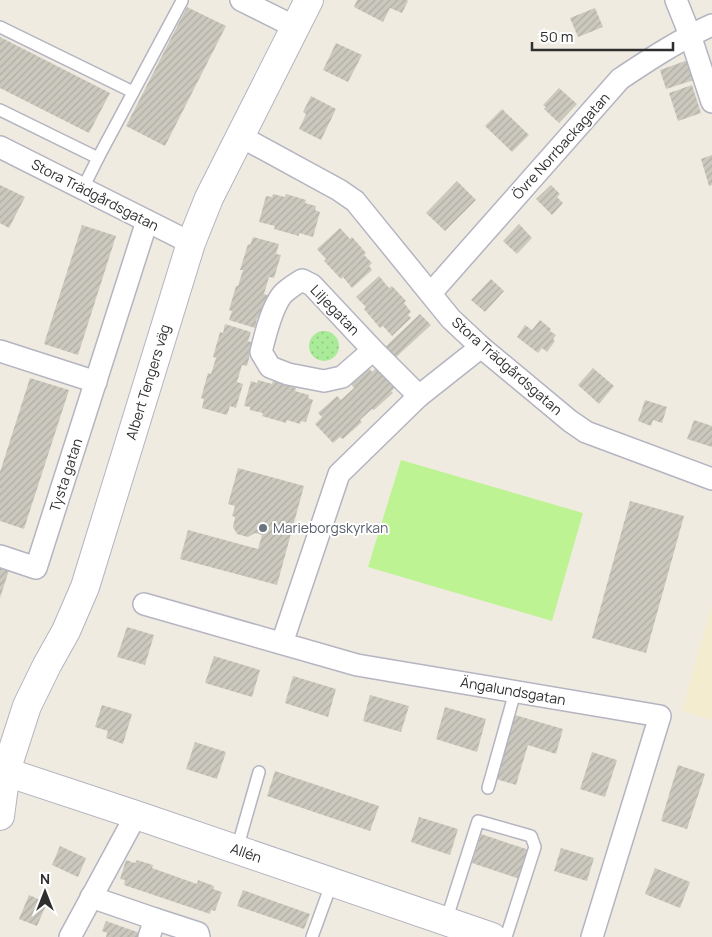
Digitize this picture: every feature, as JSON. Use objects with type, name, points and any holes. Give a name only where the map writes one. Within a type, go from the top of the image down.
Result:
[{"type":"street","points":[[241,0],[295,27]]},
{"type":"street","name":"Albert Tengers väg","points":[[0,816],[2,773],[27,706],[66,631],[86,587],[191,243],[209,198],[309,0]]},
{"type":"street","points":[[676,0],[690,35],[712,102]]},
{"type":"street","name":"Övre Norrbackagatan","points":[[430,293],[620,79],[652,57],[690,35],[712,26]]},
{"type":"street","name":"Stora Trädgårdsgatan","points":[[240,136],[340,190],[355,201],[451,319],[481,347],[570,421],[586,432],[712,479]]},
{"type":"street","name":"Stora Trädgårdsgatan","points":[[0,147],[191,243]]},
{"type":"street","name":"Tysta gatan","points":[[0,556],[34,576],[147,221]]},
{"type":"street","name":"Liljegatan","points":[[373,350],[342,377],[324,381],[288,374],[270,367],[260,352],[278,301],[284,292],[302,280],[312,285],[419,396]]},
{"type":"street","points":[[282,643],[339,474],[419,396],[481,347]]},
{"type":"street","points":[[0,351],[96,382]]},
{"type":"street","name":"Ängalundsgatan","points":[[144,604],[357,665],[660,716],[592,937]]},
{"type":"street","name":"Allén","points":[[2,773],[136,815],[492,937]]},
{"type":"street","points":[[70,937],[136,815]]},
{"type":"street","points":[[91,897],[152,928],[198,933],[199,937]]},
{"type":"lane","points":[[83,188],[182,1]]},
{"type":"lane","points":[[0,27],[133,92]]},
{"type":"lane","points":[[0,110],[98,158]]},
{"type":"lane","points":[[488,788],[515,692]]},
{"type":"lane","points":[[237,849],[259,772]]},
{"type":"lane","points":[[446,921],[478,821],[531,836],[534,847],[506,937]]},
{"type":"lane","points":[[312,937],[332,882]]},
{"type":"shaded area","points":[[712,605],[712,720],[682,711]]},
{"type":"green space","points":[[324,331],[330,332],[338,340],[338,352],[330,360],[324,361],[318,360],[310,352],[309,346],[310,340],[318,332]]},
{"type":"green space","points":[[401,460],[583,513],[552,621],[368,567]]},
{"type":"building","points":[[357,0],[408,1],[402,13],[390,8],[383,22],[354,7]]},
{"type":"building","points":[[187,7],[226,26],[165,146],[126,126]]},
{"type":"building","points":[[595,8],[603,27],[578,37],[570,18]]},
{"type":"building","points":[[0,37],[110,93],[89,133],[0,88]]},
{"type":"building","points":[[336,43],[362,55],[348,82],[323,70]]},
{"type":"building","points":[[688,60],[694,80],[666,89],[660,70]]},
{"type":"building","points":[[692,85],[701,113],[678,121],[669,93]]},
{"type":"building","points":[[559,88],[577,104],[559,123],[544,109],[546,107],[543,105]]},
{"type":"building","points":[[311,96],[336,109],[321,140],[299,129],[306,114],[303,112]]},
{"type":"building","points":[[502,109],[529,135],[512,152],[485,126]]},
{"type":"building","points":[[712,155],[712,185],[709,186],[701,159]]},
{"type":"building","points":[[457,181],[476,200],[445,231],[426,213]]},
{"type":"building","points":[[0,185],[25,197],[9,228],[0,223]]},
{"type":"building","points":[[551,185],[560,194],[557,197],[563,203],[552,215],[536,199]]},
{"type":"building","points":[[273,194],[285,197],[286,194],[306,200],[305,203],[316,206],[315,210],[320,212],[313,237],[299,233],[299,236],[274,229],[275,226],[259,222],[266,196],[272,197]]},
{"type":"building","points":[[519,224],[532,238],[517,254],[503,241]]},
{"type":"building","points":[[82,225],[116,236],[78,355],[44,344]]},
{"type":"building","points":[[340,228],[350,239],[352,237],[372,263],[369,266],[372,270],[352,288],[343,277],[341,279],[324,261],[326,259],[317,249]]},
{"type":"building","points":[[253,237],[279,244],[276,254],[281,255],[274,278],[269,277],[264,294],[270,296],[263,320],[257,318],[255,328],[229,320],[232,311],[229,310],[243,270],[240,270],[248,244],[250,245]]},
{"type":"building","points":[[379,276],[389,288],[392,286],[406,301],[404,303],[411,312],[408,315],[411,318],[392,336],[383,326],[380,328],[364,309],[366,307],[356,297]]},
{"type":"building","points":[[491,279],[504,291],[485,312],[471,300]]},
{"type":"building","points":[[420,314],[431,325],[394,359],[384,348]]},
{"type":"building","points":[[540,320],[556,335],[553,339],[555,341],[547,352],[542,348],[538,353],[517,337],[525,325],[532,330]]},
{"type":"building","points":[[225,324],[251,332],[248,341],[253,343],[247,366],[242,365],[237,382],[243,384],[236,408],[230,406],[227,415],[202,408],[204,399],[201,398],[208,373],[211,374],[216,358],[213,357],[220,332],[223,333]]},
{"type":"building","points":[[380,365],[398,385],[391,391],[393,393],[360,420],[362,422],[343,439],[340,437],[333,443],[315,424],[322,417],[318,413],[337,396],[341,400],[354,388],[351,384],[369,368],[372,372]]},
{"type":"building","points":[[593,368],[614,386],[599,404],[578,385]]},
{"type":"building","points":[[30,378],[69,390],[24,529],[0,521],[0,472]]},
{"type":"building","points":[[258,380],[272,384],[273,381],[296,388],[295,391],[309,395],[308,398],[313,400],[306,422],[301,421],[300,424],[287,420],[286,423],[262,416],[263,413],[250,410],[250,407],[244,406],[251,381],[257,383]]},
{"type":"building","points":[[645,400],[667,407],[662,423],[653,420],[651,426],[638,421]]},
{"type":"building","points":[[694,420],[712,426],[712,447],[687,439]]},
{"type":"building","name":"Marieborgskyrkan","points":[[238,468],[304,486],[277,585],[180,559],[188,530],[258,549],[262,535],[255,533],[248,537],[237,534],[233,527],[235,517],[232,516],[235,506],[228,504]]},
{"type":"building","points":[[630,501],[684,516],[646,653],[592,638]]},
{"type":"building","points":[[0,567],[9,570],[0,598]]},
{"type":"building","points":[[127,627],[154,635],[145,665],[117,657]]},
{"type":"building","points":[[214,656],[260,670],[252,697],[205,683]]},
{"type":"building","points":[[293,676],[336,689],[328,717],[285,703]]},
{"type":"building","points":[[370,695],[409,706],[401,732],[363,721]]},
{"type":"building","points":[[102,705],[132,714],[123,744],[106,738],[108,731],[95,727]]},
{"type":"building","points":[[445,707],[486,719],[477,752],[436,739]]},
{"type":"building","points":[[515,715],[563,729],[556,754],[528,745],[516,785],[496,779]]},
{"type":"building","points":[[195,742],[226,752],[217,779],[186,769]]},
{"type":"building","points":[[592,752],[617,760],[605,797],[580,789]]},
{"type":"building","points":[[678,765],[705,774],[687,829],[661,821]]},
{"type":"building","points":[[275,771],[379,806],[370,831],[267,796]]},
{"type":"building","points":[[419,817],[458,829],[450,855],[411,842]]},
{"type":"building","points":[[481,834],[529,850],[520,879],[472,863]]},
{"type":"building","points":[[60,846],[86,858],[78,877],[52,865]]},
{"type":"building","points":[[561,848],[594,858],[587,881],[554,871]]},
{"type":"building","points":[[126,860],[135,863],[137,860],[153,865],[152,868],[197,884],[198,880],[214,886],[213,889],[222,892],[215,911],[211,910],[210,914],[124,885],[125,880],[120,879]]},
{"type":"building","points":[[655,868],[690,882],[680,908],[645,894]]},
{"type":"building","points":[[243,890],[310,914],[304,929],[237,906]]},
{"type":"building","points":[[29,895],[47,903],[37,926],[19,919]]},
{"type":"building","points":[[106,921],[140,933],[139,937],[106,937],[107,933],[102,931]]},
{"type":"place","name":"Marieborgskyrkan","points":[[263,528]]}]
